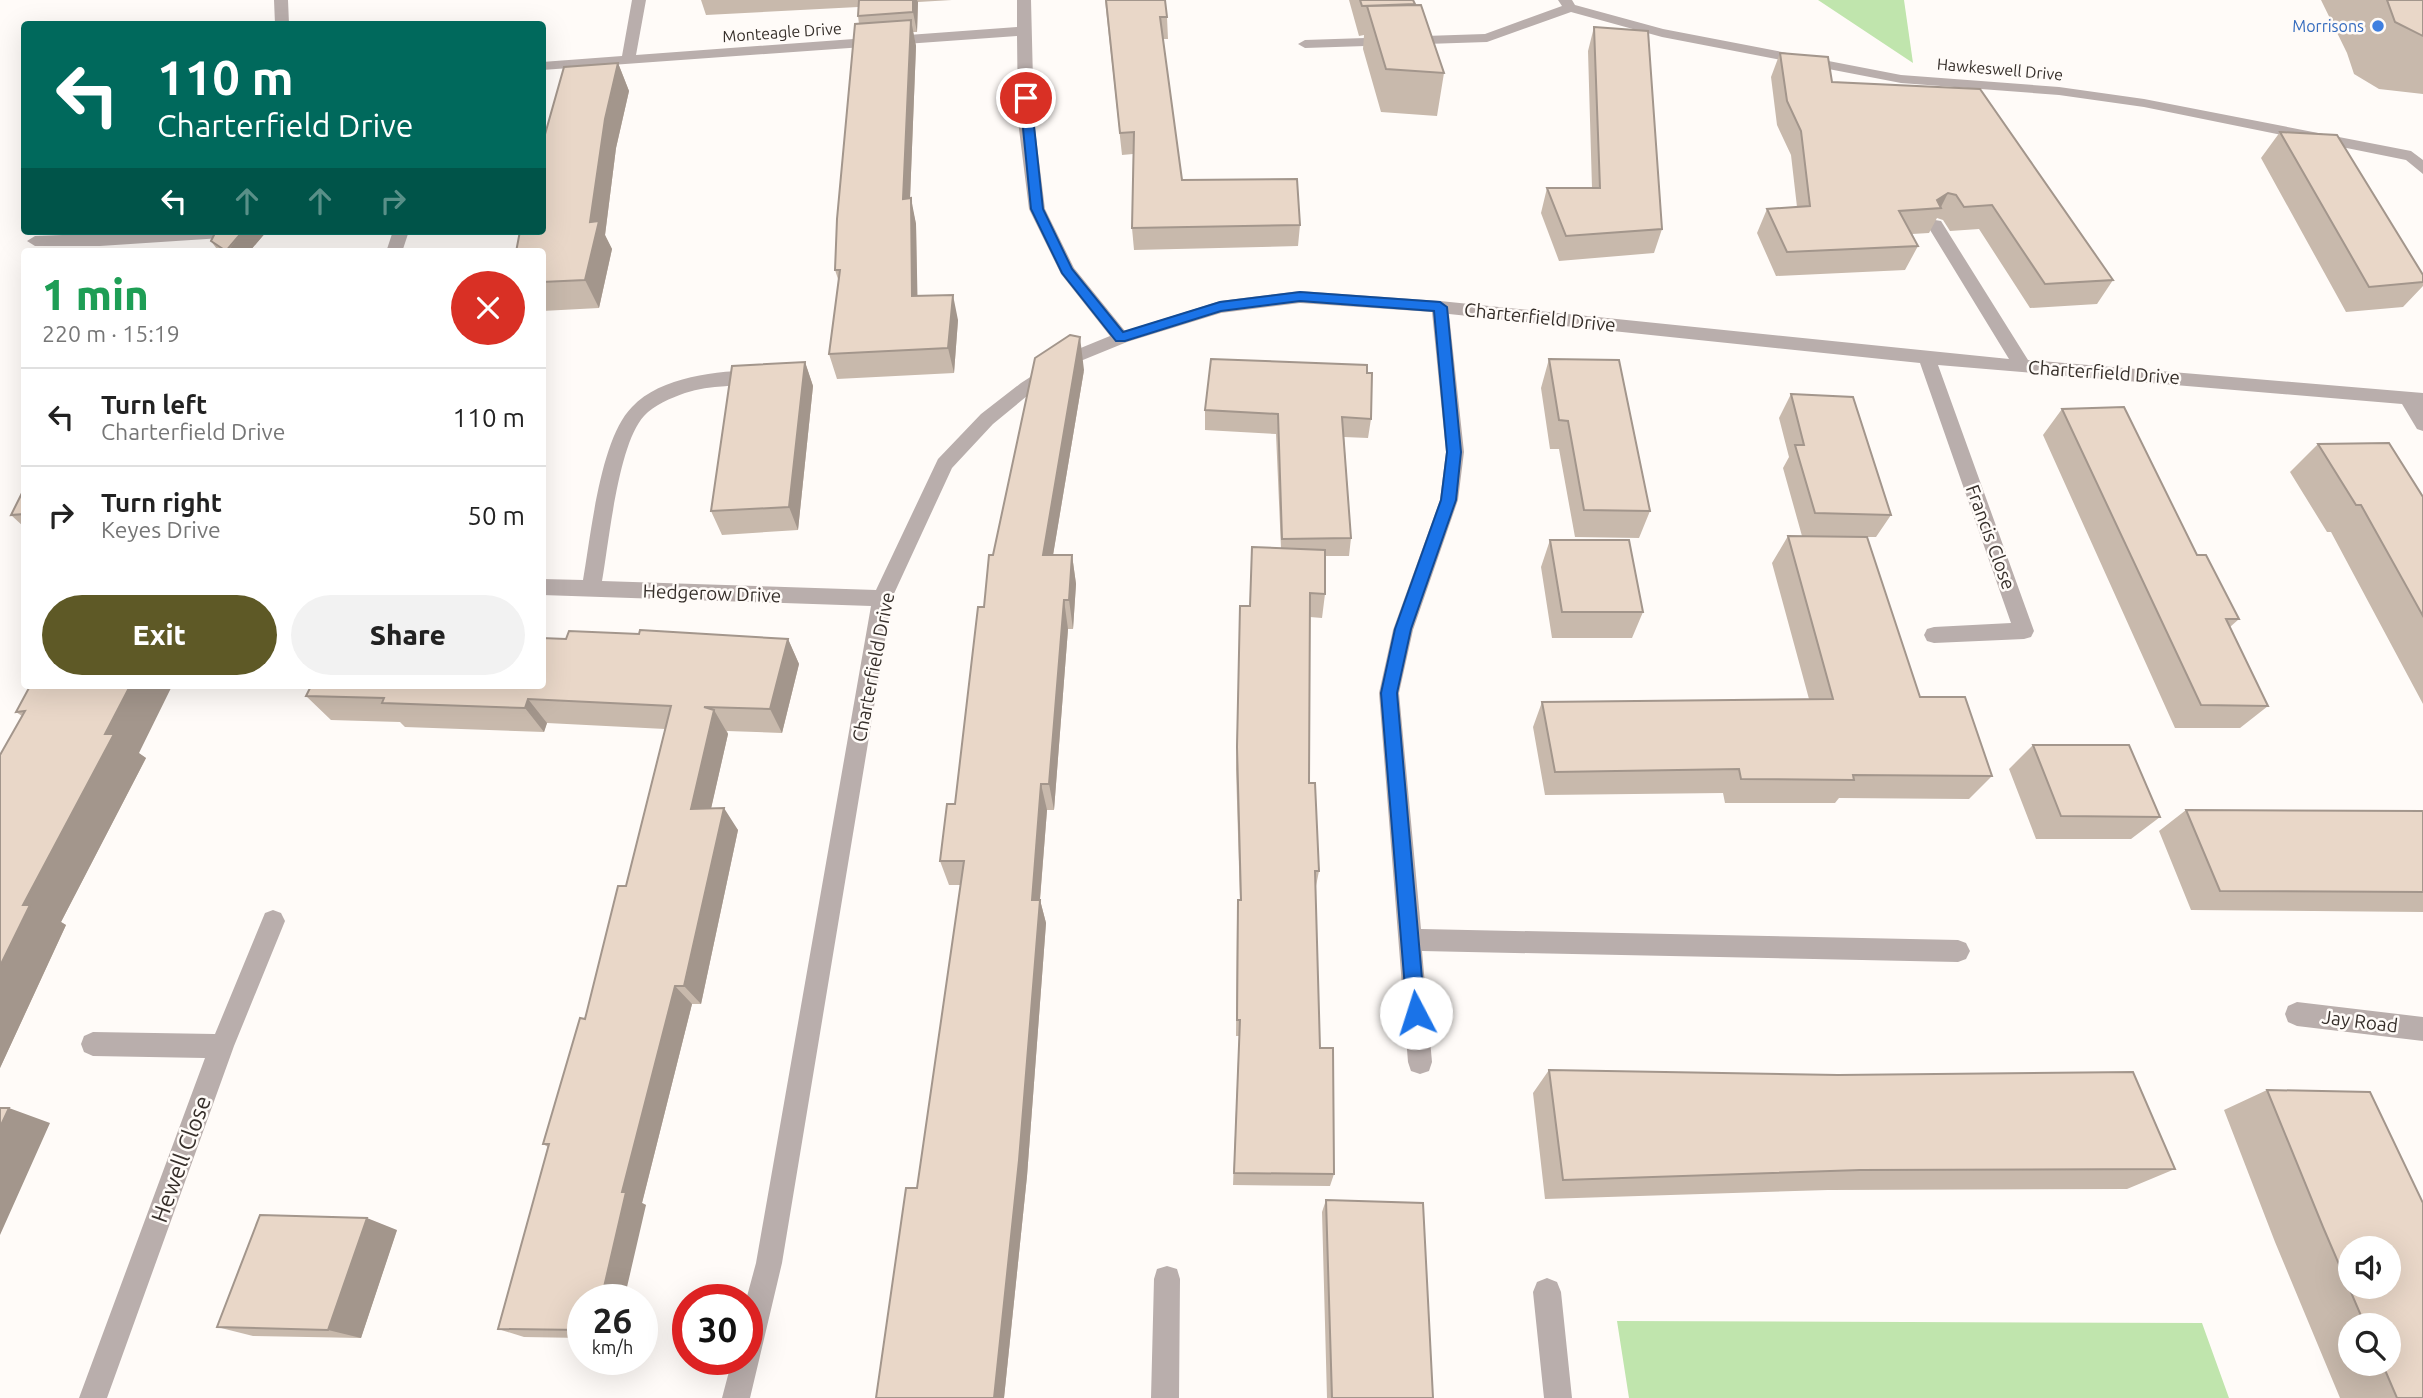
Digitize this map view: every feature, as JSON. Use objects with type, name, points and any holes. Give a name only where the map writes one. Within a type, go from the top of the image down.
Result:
[{"type":"street","points":[[281,0],[282,21]]},
{"type":"street","points":[[628,62],[639,0]]},
{"type":"street","points":[[1024,0],[1026,121],[1037,209],[1067,270],[1121,338]]},
{"type":"street","name":"Hawkeswell Drive","points":[[1304,44],[1487,37],[1567,4],[1662,33],[1901,79],[2059,91],[2252,123],[2412,156],[2423,169]]},
{"type":"street","name":"Monteagle Drive","points":[[546,66],[628,62],[1025,31]]},
{"type":"street","points":[[1935,225],[2022,366]]},
{"type":"street","points":[[35,241],[98,247],[214,235]]},
{"type":"street","name":"Charterfield Drive","points":[[763,1288],[883,598],[945,464],[987,419],[1027,387],[1072,358],[1121,338],[1220,307],[1300,296],[1440,307],[1927,358],[2415,398]]},
{"type":"street","points":[[1420,1062],[1389,693],[1403,629],[1449,500],[1454,452],[1440,307]]},
{"type":"street","name":"Francis Close","points":[[1927,358],[2024,631],[1934,635]]},
{"type":"street","points":[[591,589],[622,437],[637,412],[694,383],[774,376]]},
{"type":"street","points":[[2415,398],[2423,424]]},
{"type":"street","name":"Hedgerow Drive","points":[[546,587],[883,598]]},
{"type":"street","name":"Hewell Close","points":[[93,1398],[222,1046],[273,921]]},
{"type":"street","points":[[1410,940],[1958,951]]},
{"type":"street","name":"Jay Road","points":[[2297,1014],[2423,1029]]},
{"type":"street","points":[[93,1044],[222,1046]]},
{"type":"street","points":[[1165,1398],[1167,1279]]},
{"type":"street","points":[[1547,1292],[1558,1398]]},
{"type":"street","points":[[736,1398],[742,1375]]},
{"type":"green space","points":[[1818,0],[1904,0],[1913,63]]},
{"type":"green space","points":[[1617,1321],[2202,1323],[2229,1398],[1629,1398]]},
{"type":"building","points":[[859,0],[913,0],[913,12],[858,16]]},
{"type":"building","points":[[1106,0],[1165,0],[1167,17],[1160,17],[1182,180],[1297,179],[1300,225],[1132,228],[1134,132],[1120,133]]},
{"type":"building","points":[[1360,0],[1413,0],[1415,4],[1362,6]]},
{"type":"building","points":[[2387,0],[2423,0],[2423,36],[2395,22]]},
{"type":"building","points":[[1421,5],[1444,73],[1386,69],[1367,6]]},
{"type":"building","points":[[911,20],[903,199],[911,198],[912,296],[953,295],[948,348],[829,354],[840,270],[835,270],[837,219],[855,24]]},
{"type":"building","points":[[1594,27],[1648,31],[1662,229],[1566,236],[1547,188],[1600,188]]},
{"type":"building","points":[[1780,53],[1828,57],[1832,82],[1980,89],[2113,280],[2045,284],[1992,205],[1964,207],[1956,195],[1948,193],[1937,200],[1941,208],[1899,211],[1918,246],[1787,252],[1767,209],[1810,206],[1801,131],[1787,101]]},
{"type":"building","points":[[618,63],[605,119],[590,222],[599,221],[585,280],[546,282],[546,248],[517,248],[519,235],[546,235],[546,131],[564,67]]},
{"type":"building","points":[[2280,132],[2337,135],[2423,275],[2423,282],[2369,287]]},
{"type":"building","points":[[214,235],[240,235],[229,248],[222,248],[211,241]]},
{"type":"building","points":[[1070,335],[1080,337],[1043,555],[1072,555],[1069,600],[1064,600],[1049,784],[1041,784],[1032,900],[1040,900],[1019,1160],[994,1398],[876,1398],[906,1188],[917,1188],[964,861],[940,861],[947,804],[955,804],[978,607],[984,607],[989,555],[993,555],[1035,358]]},
{"type":"building","points":[[1211,359],[1367,365],[1367,373],[1372,373],[1371,419],[1342,417],[1351,538],[1282,539],[1278,414],[1205,410]]},
{"type":"building","points":[[1549,359],[1619,360],[1650,511],[1584,510],[1568,421],[1559,420]]},
{"type":"building","points":[[805,362],[789,507],[711,511],[732,366]]},
{"type":"building","points":[[1791,394],[1853,397],[1891,515],[1815,513],[1795,445],[1804,445]]},
{"type":"building","points":[[2124,407],[2197,555],[2206,555],[2239,619],[2226,619],[2268,706],[2201,705],[2062,409]]},
{"type":"building","points":[[2389,443],[2423,497],[2423,616],[2361,505],[2356,505],[2318,444]]},
{"type":"building","points":[[21,495],[21,514],[11,515]]},
{"type":"building","points":[[1788,536],[1867,537],[1920,697],[1965,697],[1992,776],[1853,775],[1854,780],[1741,779],[1739,769],[1555,772],[1542,702],[1833,699]]},
{"type":"building","points":[[1550,540],[1629,540],[1643,612],[1562,612]]},
{"type":"building","points":[[1252,547],[1325,550],[1325,594],[1310,593],[1309,783],[1315,783],[1319,871],[1315,871],[1320,1048],[1333,1048],[1334,1174],[1234,1173],[1240,1020],[1237,1020],[1238,900],[1241,900],[1237,747],[1240,606],[1250,606]]},
{"type":"building","points":[[640,630],[788,639],[770,709],[704,707],[714,710],[691,809],[724,808],[684,986],[675,986],[622,1192],[626,1192],[605,1284],[567,1284],[567,1330],[498,1329],[549,1144],[543,1144],[580,1018],[585,1019],[618,886],[626,886],[671,706],[528,699],[525,708],[382,703],[384,698],[306,696],[310,689],[546,689],[546,638],[566,639],[569,631],[639,634]]},
{"type":"building","points":[[28,689],[128,689],[105,734],[114,734],[23,905],[30,905],[0,966],[0,755],[25,711],[16,712]]},
{"type":"building","points":[[2033,745],[2129,745],[2160,817],[2061,816]]},
{"type":"building","points":[[2186,810],[2423,811],[2423,892],[2220,891]]},
{"type":"building","points":[[1549,1070],[1838,1075],[2133,1072],[2175,1169],[1860,1170],[1563,1180]]},
{"type":"building","points":[[2267,1090],[2370,1092],[2423,1203],[2423,1398],[2397,1398],[2388,1376],[2401,1376],[2401,1313],[2360,1313],[2354,1299],[2401,1299],[2401,1236],[2338,1236],[2338,1262]]},
{"type":"building","points":[[0,1108],[9,1108],[0,1127]]},
{"type":"building","points":[[1326,1200],[1423,1203],[1433,1398],[1332,1398]]},
{"type":"building","points":[[260,1215],[367,1218],[328,1330],[217,1327]]},
{"type":"place","name":"Morrisons","points":[[2378,26]]},
{"type":"route","points":[[1026,98],[1026,121],[1037,209],[1067,270],[1121,338],[1220,307],[1300,296],[1440,307],[1454,452],[1449,500],[1403,629],[1389,693],[1416,1013]]}]
